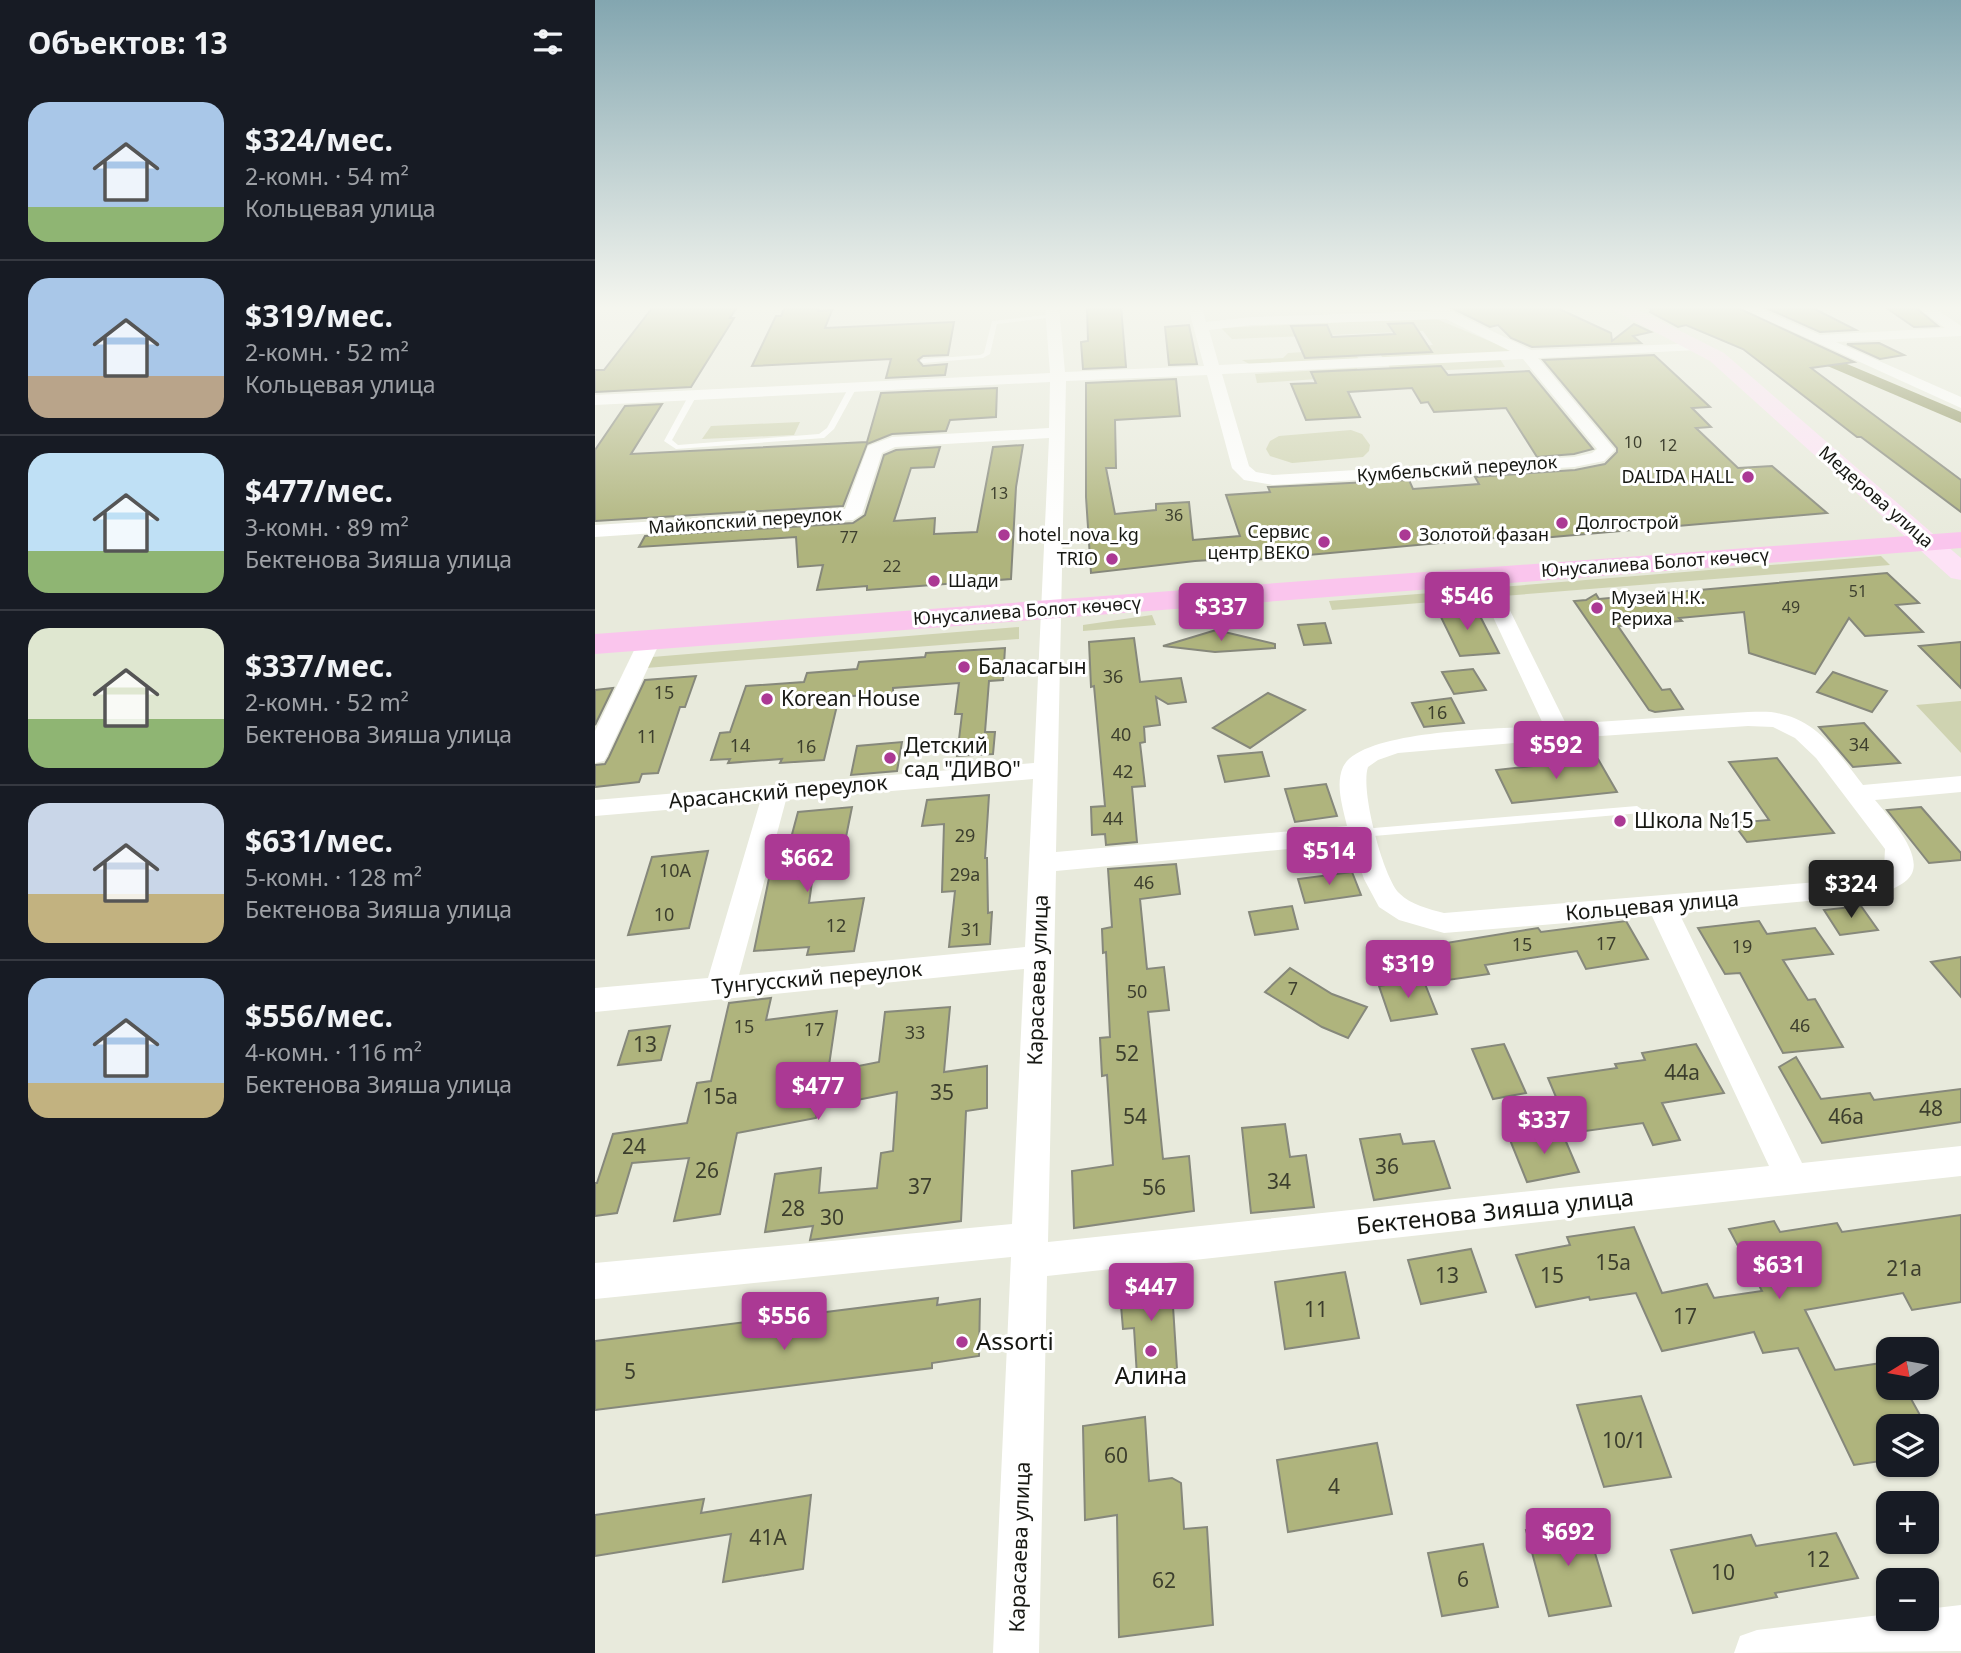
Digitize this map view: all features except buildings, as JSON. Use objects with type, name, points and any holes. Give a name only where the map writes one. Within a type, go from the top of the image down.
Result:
[{"type":"main road","name":"Медерова улица","points":[[1748,384],[1961,572]]},
{"type":"main road","name":"Юнусалиева Болот көчөсү","points":[[595,644],[1961,540]]},
{"type":"street","points":[[595,400],[912,384]]},
{"type":"street","name":"Карасаева улица","points":[[1016,1653],[1058,384]]},
{"type":"street","name":"Кумбельский переулок","points":[[1219,384],[1241,468],[1249,477],[1273,480],[1574,462],[1598,457],[1607,450],[1552,384]]},
{"type":"street","points":[[1918,384],[1961,403]]},
{"type":"street","name":"Майкопский переулок","points":[[595,531],[853,514],[874,450],[892,442],[1057,433]]},
{"type":"street","points":[[1484,576],[1558,731]]},
{"type":"street","points":[[595,756],[650,640]]},
{"type":"street","name":"Кольцевая улица","points":[[1748,719],[1778,720],[1803,733],[1825,753],[1858,794],[1898,848],[1898,873],[1873,887],[1444,923],[1405,913],[1389,902],[1376,877],[1362,833],[1352,789],[1356,767],[1370,754],[1398,746],[1558,731],[1748,719]]},
{"type":"street","name":"Арасанский переулок","points":[[595,808],[1045,770]]},
{"type":"street","points":[[1858,794],[1961,784]]},
{"type":"street","points":[[720,988],[775,793]]},
{"type":"street","points":[[1042,863],[1362,833]]},
{"type":"street","points":[[1661,905],[1793,1180]]},
{"type":"street","name":"Тунгусский переулок","points":[[595,1000],[1038,957]]},
{"type":"street","name":"Бектенова Зияша улица","points":[[595,1281],[1029,1250],[1793,1180],[1961,1161]]},
{"type":"street","points":[[1757,1653],[1961,1628]]},
{"type":"lane","points":[[693,395],[668,441],[670,445],[821,436],[830,429],[853,387]]},
{"type":"lane","points":[[1362,833],[1637,810]]},
{"type":"green space","points":[[800,422],[794,435],[702,439],[711,426]]},
{"type":"green space","points":[[1351,430],[1362,434],[1370,445],[1369,451],[1363,457],[1292,463],[1270,456],[1266,449],[1270,441],[1279,436]]},
{"type":"green space","points":[[1881,556],[1890,565],[1503,596],[1501,587]]},
{"type":"green space","points":[[1469,590],[1483,598],[1332,610],[1329,601]]},
{"type":"green space","points":[[1152,615],[1156,625],[1083,631],[1083,625]]},
{"type":"green space","points":[[1019,627],[1019,639],[646,668],[652,657]]},
{"type":"green space","points":[[1961,701],[1961,753],[1916,705]]},
{"type":"waterway","points":[[1882,384],[1961,418]]},
{"type":"place","name":"DALIDA HALL","points":[[1748,477]]},
{"type":"place","name":"Долгострой","points":[[1562,523]]},
{"type":"place","name":"hotel_nova_kg","points":[[1004,535]]},
{"type":"place","name":"Золотой фазан","points":[[1405,535]]},
{"type":"place","name":"Сервис центр BEKO","points":[[1324,542]]},
{"type":"place","name":"TRIO","points":[[1112,559]]},
{"type":"place","name":"Шади","points":[[934,581]]},
{"type":"place","name":"Музей Н.К. Рериха","points":[[1597,608]]},
{"type":"place","name":"Баласагын","points":[[964,667]]},
{"type":"place","name":"Korean House","points":[[767,699]]},
{"type":"place","name":"Детский сад \"ДИВО\"","points":[[890,758]]},
{"type":"place","name":"Школа №15","points":[[1620,821]]},
{"type":"place","name":"Assorti","points":[[962,1342]]},
{"type":"place","name":"Алина","points":[[1151,1351]]}]
